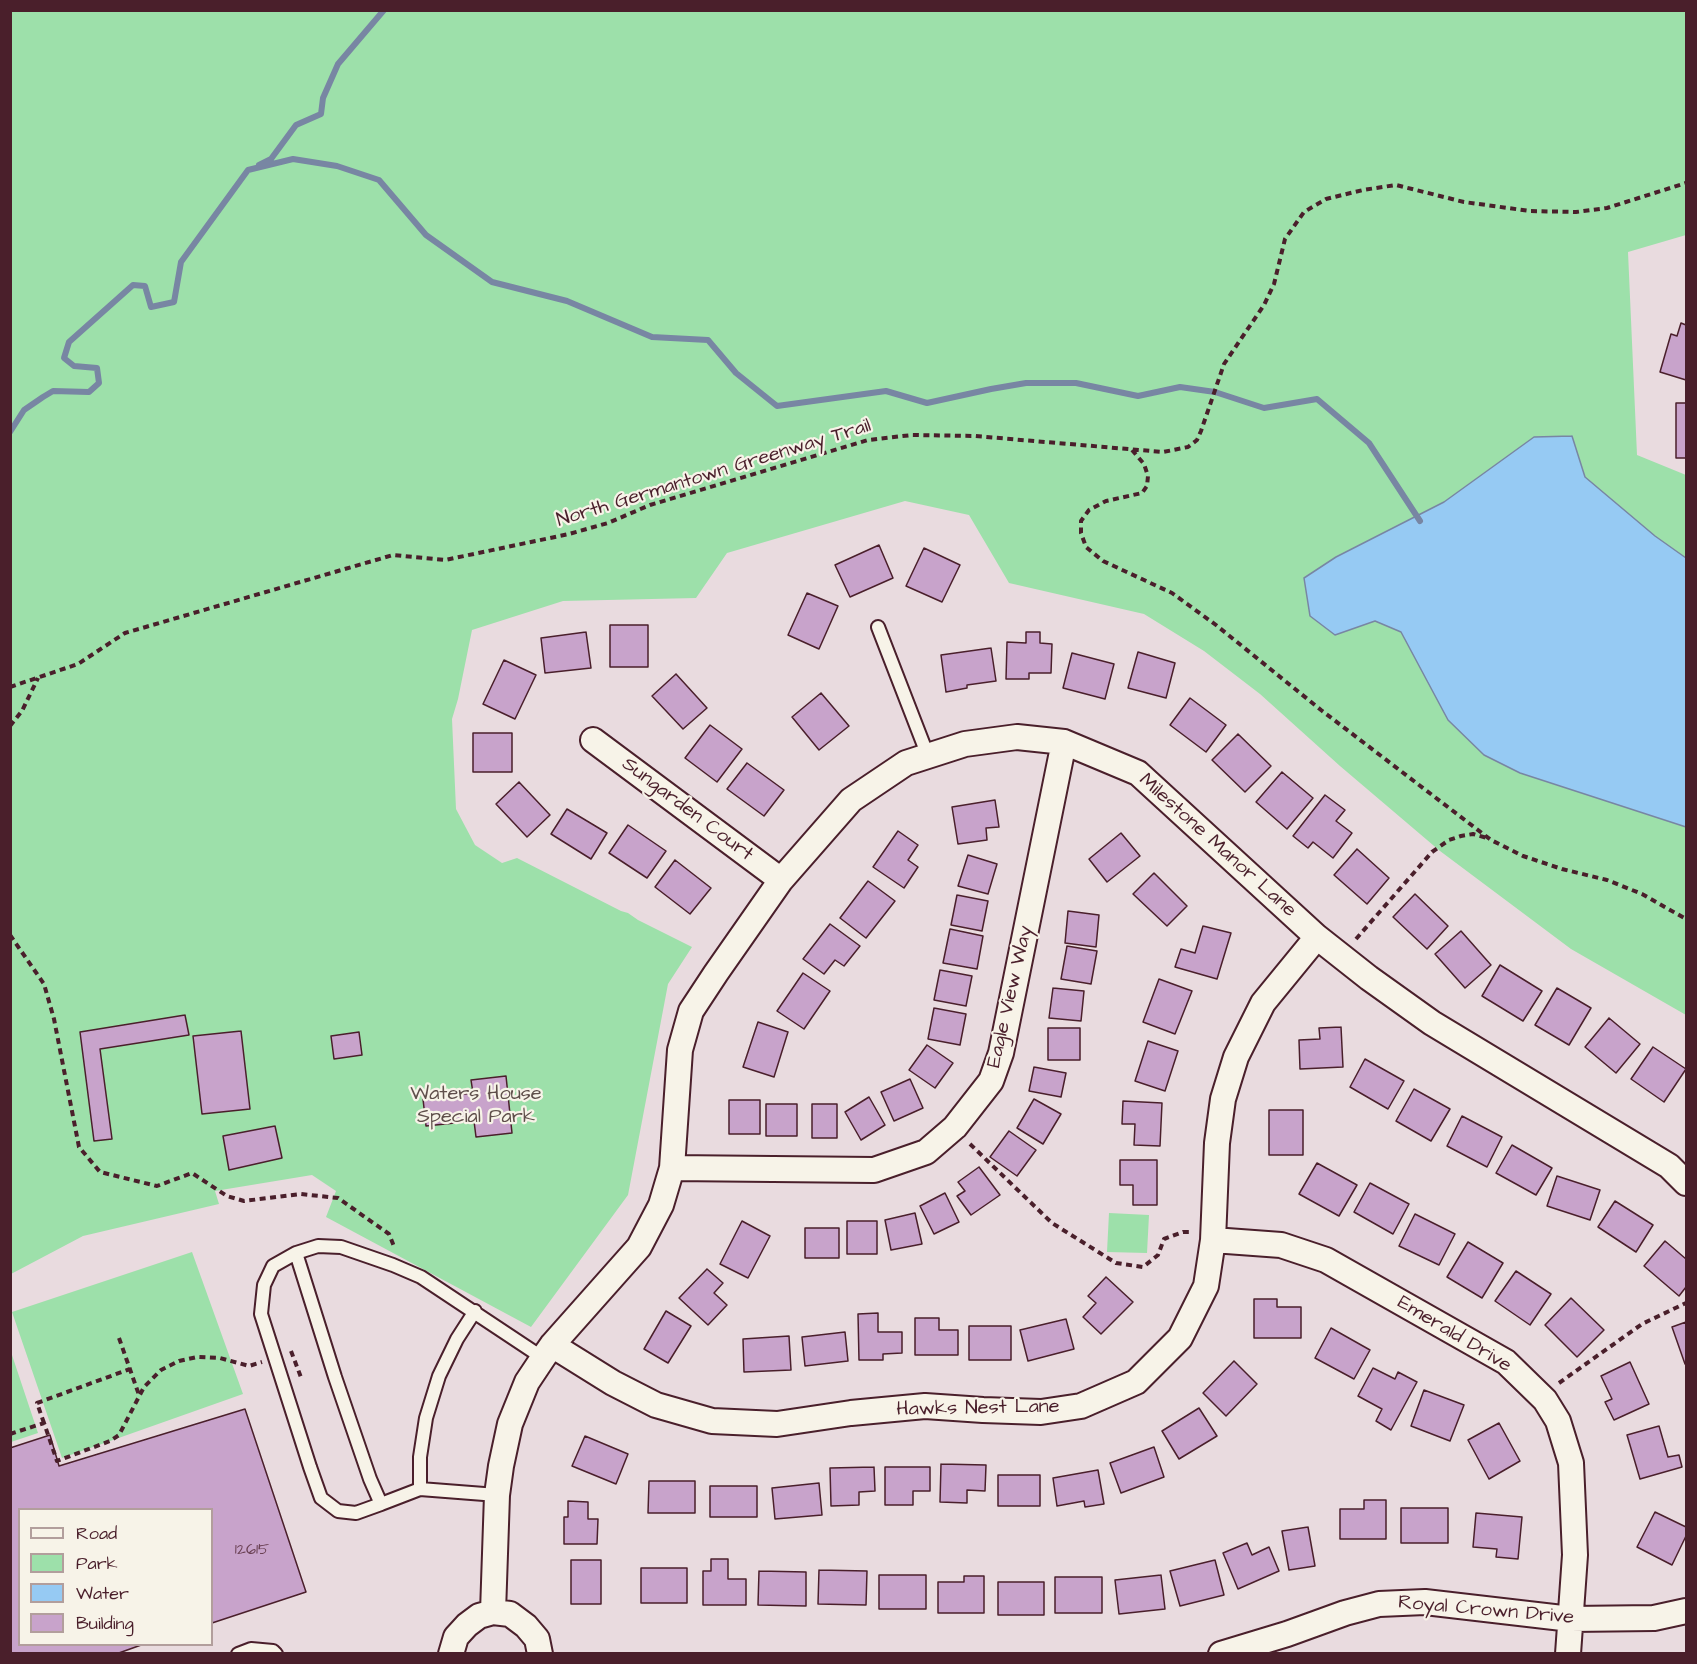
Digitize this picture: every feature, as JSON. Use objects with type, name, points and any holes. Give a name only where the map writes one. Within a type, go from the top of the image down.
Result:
[{"type":"street","name":"Milestone Manor Lane","points":[[494,1612],[497,1496],[510,1424],[527,1382],[548,1352],[639,1247],[661,1205],[672,1168],[680,1050],[691,1011],[781,880],[851,800],[906,763],[965,744],[1017,737],[1064,742],[1138,773],[1317,937],[1368,978],[1432,1023],[1669,1166],[1686,1183]]},
{"type":"street","name":"Sungarden Court","points":[[593,740],[781,880]]},
{"type":"street","name":"Eagle View Way","points":[[672,1168],[874,1170],[926,1152],[955,1127],[991,1081],[1001,1053],[1064,742]]},
{"type":"street","name":"Hawks Nest Lane","points":[[548,1352],[656,1405],[712,1421],[777,1424],[851,1413],[925,1406],[1041,1412],[1081,1406],[1136,1382],[1180,1338],[1206,1286],[1213,1240],[1217,1143],[1223,1099],[1236,1057],[1263,1003],[1317,937]]},
{"type":"street","name":"Emerald Drive","points":[[1213,1240],[1281,1245],[1326,1260],[1506,1362],[1545,1400],[1558,1421],[1571,1463],[1575,1555],[1568,1653]]},
{"type":"street","name":"Royal Crown Drive","points":[[1221,1653],[1290,1644],[1345,1612],[1379,1604],[1425,1602],[1571,1619],[1654,1618],[1686,1611]]},
{"type":"street","points":[[451,1653],[456,1637],[467,1624],[479,1616],[494,1612],[510,1614],[526,1626],[537,1639],[540,1653]]},
{"type":"lane","points":[[878,627],[928,756]]},
{"type":"lane","points":[[497,1496],[420,1489],[356,1513],[338,1511],[321,1498],[261,1314],[264,1285],[273,1266],[296,1253],[318,1246],[341,1247],[420,1277],[548,1352]]},
{"type":"lane","points":[[296,1253],[339,1389],[381,1504]]},
{"type":"lane","points":[[420,1489],[420,1457],[426,1418],[439,1376],[457,1339],[475,1311]]},
{"type":"lane","points":[[238,1653],[251,1649],[276,1653]]},
{"type":"path","name":"North Germantown Greenway Trail","points":[[10,687],[78,664],[124,633],[393,555],[445,560],[569,534],[608,524],[650,505],[868,440],[912,435],[975,436],[1162,452],[1188,447],[1197,440],[1204,424],[1224,364],[1264,305],[1274,284],[1285,239],[1304,212],[1326,199],[1396,185],[1475,204],[1530,212],[1576,212],[1607,208],[1686,183]]},
{"type":"path","points":[[1132,449],[1144,464],[1148,476],[1147,486],[1142,493],[1106,501],[1089,510],[1081,521],[1081,533],[1086,548],[1103,561],[1172,593],[1491,840]]},
{"type":"path","points":[[10,726],[22,711],[38,677]]},
{"type":"path","points":[[1342,956],[1432,852],[1449,840],[1473,834],[1523,856],[1607,880],[1642,894],[1686,919]]},
{"type":"path","points":[[10,935],[44,984],[54,1019],[79,1147],[100,1172],[158,1186],[192,1173],[227,1196],[244,1202],[301,1194],[338,1198],[389,1234],[398,1254],[393,1265]]},
{"type":"path","points":[[955,1127],[1052,1223],[1116,1263],[1143,1267],[1158,1255],[1164,1239],[1183,1232],[1197,1231],[1213,1240]]},
{"type":"path","points":[[1545,1400],[1560,1381],[1642,1324],[1686,1303]]},
{"type":"path","points":[[118,1338],[139,1396]]},
{"type":"path","points":[[130,1369],[36,1403],[57,1461],[110,1441],[119,1434],[144,1387],[161,1370],[179,1361],[197,1357],[220,1358],[249,1366],[292,1351],[302,1380]]},
{"type":"path","points":[[10,1434],[44,1423]]},
{"type":"green space","name":"Waters House Special Park","points":[[11,11],[1686,11],[1686,235],[1628,252],[1637,455],[1686,475],[1686,1015],[1571,949],[1440,851],[1260,694],[1204,651],[1144,614],[1009,583],[969,515],[905,501],[727,553],[696,598],[563,601],[472,630],[452,719],[456,809],[475,845],[502,863],[517,858],[692,947],[668,984],[628,1195],[531,1327],[326,1217],[336,1191],[312,1175],[215,1191],[219,1204],[83,1236],[11,1274]]},
{"type":"green space","points":[[1109,1213],[1149,1215],[1147,1253],[1107,1252]]},
{"type":"green space","points":[[192,1252],[243,1394],[62,1458],[12,1312]]},
{"type":"green space","points":[[11,1355],[38,1433],[11,1442]]},
{"type":"water","points":[[1572,436],[1585,477],[1655,536],[1686,558],[1686,827],[1520,773],[1484,755],[1448,720],[1401,632],[1375,621],[1335,635],[1310,616],[1304,578],[1336,557],[1444,502],[1534,437]]},
{"type":"building","points":[[1681,323],[1686,325],[1686,380],[1660,372],[1671,334],[1677,336]]},
{"type":"building","points":[[1676,403],[1686,403],[1686,458],[1676,458]]},
{"type":"building","points":[[879,545],[893,578],[850,597],[835,565]]},
{"type":"building","points":[[924,548],[960,565],[942,602],[906,586]]},
{"type":"building","points":[[807,593],[838,606],[819,649],[788,635]]},
{"type":"building","points":[[610,625],[648,625],[648,667],[610,667]]},
{"type":"building","points":[[586,632],[591,668],[545,673],[541,638]]},
{"type":"building","points":[[1026,632],[1040,632],[1040,643],[1052,644],[1051,673],[1029,673],[1029,679],[1006,679],[1007,642],[1026,643]]},
{"type":"building","points":[[991,648],[996,681],[967,685],[967,688],[946,692],[941,655]]},
{"type":"building","points":[[1138,652],[1175,663],[1166,698],[1128,688]]},
{"type":"building","points":[[1072,653],[1114,664],[1105,699],[1063,688]]},
{"type":"building","points":[[504,660],[536,675],[515,719],[483,704]]},
{"type":"building","points":[[676,674],[707,708],[683,729],[652,696]]},
{"type":"building","points":[[821,693],[849,726],[819,750],[792,717]]},
{"type":"building","points":[[1190,698],[1226,725],[1206,752],[1170,725]]},
{"type":"building","points":[[710,725],[742,749],[717,782],[685,758]]},
{"type":"building","points":[[473,733],[512,733],[512,772],[473,772]]},
{"type":"building","points":[[1238,734],[1271,766],[1245,792],[1212,760]]},
{"type":"building","points":[[747,763],[784,790],[764,816],[727,789]]},
{"type":"building","points":[[1282,772],[1313,798],[1287,829],[1256,802]]},
{"type":"building","points":[[519,782],[550,815],[527,837],[496,804]]},
{"type":"building","points":[[1325,795],[1345,810],[1336,821],[1352,833],[1333,858],[1313,842],[1308,848],[1293,836]]},
{"type":"building","points":[[995,800],[999,827],[986,828],[987,840],[958,844],[952,807]]},
{"type":"building","points":[[567,809],[607,833],[591,859],[551,834]]},
{"type":"building","points":[[628,825],[666,851],[647,878],[609,853]]},
{"type":"building","points":[[898,831],[918,845],[908,860],[918,867],[904,888],[873,867]]},
{"type":"building","points":[[1121,833],[1140,856],[1107,882],[1089,859]]},
{"type":"building","points":[[1357,849],[1389,878],[1367,904],[1334,875]]},
{"type":"building","points":[[968,855],[997,864],[988,894],[958,886]]},
{"type":"building","points":[[675,860],[711,888],[690,914],[655,887]]},
{"type":"building","points":[[1154,873],[1187,906],[1167,926],[1133,894]]},
{"type":"building","points":[[868,881],[895,901],[866,938],[840,918]]},
{"type":"building","points":[[1415,894],[1448,926],[1427,949],[1393,917]]},
{"type":"building","points":[[957,895],[988,901],[982,931],[951,925]]},
{"type":"building","points":[[1068,911],[1099,915],[1096,947],[1065,943]]},
{"type":"building","points":[[830,924],[860,946],[844,966],[835,960],[824,974],[803,959]]},
{"type":"building","points":[[1203,926],[1231,933],[1217,979],[1175,967],[1181,949],[1195,953]]},
{"type":"building","points":[[950,929],[983,936],[977,969],[943,963]]},
{"type":"building","points":[[1461,931],[1491,965],[1465,988],[1435,954]]},
{"type":"building","points":[[1067,946],[1097,951],[1091,984],[1061,979]]},
{"type":"building","points":[[1500,965],[1542,991],[1523,1021],[1482,996]]},
{"type":"building","points":[[940,970],[972,976],[966,1006],[934,1000]]},
{"type":"building","points":[[803,973],[830,991],[804,1029],[777,1011]]},
{"type":"building","points":[[1159,979],[1192,991],[1175,1034],[1143,1022]]},
{"type":"building","points":[[1053,988],[1084,991],[1081,1021],[1049,1018]]},
{"type":"building","points":[[1557,988],[1591,1008],[1569,1045],[1535,1025]]},
{"type":"building","points":[[934,1008],[966,1014],[960,1045],[928,1039]]},
{"type":"building","points":[[185,1015],[189,1035],[100,1049],[112,1139],[94,1141],[80,1032]]},
{"type":"building","points":[[1609,1018],[1640,1044],[1616,1073],[1585,1047]]},
{"type":"building","points":[[758,1022],[788,1032],[774,1077],[743,1067]]},
{"type":"building","points":[[1341,1027],[1343,1067],[1300,1069],[1299,1040],[1320,1039],[1319,1028]]},
{"type":"building","points":[[1048,1028],[1080,1028],[1080,1060],[1048,1060]]},
{"type":"building","points":[[241,1031],[250,1109],[202,1114],[193,1036]]},
{"type":"building","points":[[359,1032],[362,1055],[334,1059],[331,1036]]},
{"type":"building","points":[[1148,1041],[1178,1051],[1165,1091],[1135,1081]]},
{"type":"building","points":[[927,1045],[953,1063],[935,1088],[909,1070]]},
{"type":"building","points":[[1653,1047],[1686,1069],[1664,1102],[1631,1079]]},
{"type":"building","points":[[1365,1059],[1404,1081],[1388,1109],[1350,1087]]},
{"type":"building","points":[[1034,1067],[1066,1073],[1061,1097],[1029,1091]]},
{"type":"building","points":[[506,1076],[512,1133],[476,1137],[474,1121],[426,1126],[423,1099],[473,1093],[471,1080]]},
{"type":"building","points":[[910,1079],[923,1108],[894,1121],[881,1092]]},
{"type":"building","points":[[1414,1089],[1450,1109],[1431,1141],[1396,1121]]},
{"type":"building","points":[[869,1097],[885,1125],[861,1140],[845,1112]]},
{"type":"building","points":[[1034,1099],[1061,1114],[1043,1144],[1017,1128]]},
{"type":"building","points":[[729,1100],[760,1100],[760,1134],[729,1134]]},
{"type":"building","points":[[1123,1101],[1162,1103],[1160,1146],[1134,1145],[1135,1124],[1122,1124]]},
{"type":"building","points":[[766,1104],[797,1104],[797,1136],[766,1136]]},
{"type":"building","points":[[812,1104],[837,1104],[837,1138],[812,1138]]},
{"type":"building","points":[[1269,1110],[1303,1110],[1303,1155],[1269,1155]]},
{"type":"building","points":[[1462,1116],[1502,1137],[1487,1167],[1447,1146]]},
{"type":"building","points":[[275,1126],[282,1158],[229,1170],[223,1136]]},
{"type":"building","points":[[1009,1131],[1036,1150],[1017,1176],[990,1157]]},
{"type":"building","points":[[1512,1145],[1552,1168],[1536,1195],[1496,1173]]},
{"type":"building","points":[[1120,1160],[1157,1160],[1157,1205],[1133,1205],[1133,1185],[1120,1185]]},
{"type":"building","points":[[1317,1163],[1357,1185],[1339,1216],[1299,1194]]},
{"type":"building","points":[[979,1167],[1000,1195],[971,1215],[957,1196],[965,1191],[958,1182]]},
{"type":"building","points":[[1557,1176],[1600,1190],[1590,1220],[1547,1206]]},
{"type":"building","points":[[1370,1183],[1409,1204],[1393,1234],[1354,1212]]},
{"type":"building","points":[[945,1193],[959,1222],[934,1234],[920,1206]]},
{"type":"building","points":[[1615,1201],[1653,1225],[1636,1252],[1598,1227]]},
{"type":"building","points":[[915,1213],[922,1244],[891,1250],[885,1220]]},
{"type":"building","points":[[1415,1214],[1455,1234],[1439,1265],[1399,1246]]},
{"type":"building","points":[[742,1221],[770,1236],[748,1278],[720,1264]]},
{"type":"building","points":[[847,1221],[877,1221],[877,1254],[847,1254]]},
{"type":"building","points":[[805,1228],[839,1228],[839,1258],[805,1258]]},
{"type":"building","points":[[1665,1241],[1686,1259],[1686,1287],[1679,1296],[1644,1266]]},
{"type":"building","points":[[1468,1242],[1503,1263],[1482,1298],[1447,1277]]},
{"type":"building","points":[[707,1269],[723,1283],[714,1293],[727,1305],[708,1325],[679,1298]]},
{"type":"building","points":[[1516,1271],[1551,1294],[1530,1325],[1495,1301]]},
{"type":"building","points":[[1106,1277],[1133,1302],[1101,1334],[1083,1317],[1096,1303],[1088,1296]]},
{"type":"building","points":[[1571,1298],[1604,1330],[1577,1357],[1545,1325]]},
{"type":"building","points":[[1254,1299],[1277,1299],[1277,1307],[1301,1307],[1301,1338],[1254,1338]]},
{"type":"building","points":[[666,1311],[691,1326],[668,1363],[644,1349]]},
{"type":"building","points":[[878,1313],[878,1332],[902,1332],[902,1353],[883,1354],[883,1360],[859,1360],[858,1314]]},
{"type":"building","points":[[915,1318],[939,1318],[939,1330],[958,1330],[958,1355],[915,1355]]},
{"type":"building","points":[[1066,1319],[1074,1349],[1028,1361],[1020,1330]]},
{"type":"building","points":[[1686,1322],[1686,1363],[1685,1364],[1672,1327]]},
{"type":"building","points":[[969,1326],[1011,1326],[1011,1360],[969,1360]]},
{"type":"building","points":[[1331,1328],[1370,1350],[1354,1379],[1315,1358]]},
{"type":"building","points":[[845,1332],[848,1361],[805,1366],[802,1337]]},
{"type":"building","points":[[789,1336],[791,1370],[744,1372],[743,1339]]},
{"type":"building","points":[[1234,1361],[1257,1384],[1226,1416],[1203,1393]]},
{"type":"building","points":[[1630,1362],[1649,1404],[1614,1420],[1605,1402],[1612,1399],[1601,1376]]},
{"type":"building","points":[[1373,1368],[1395,1379],[1398,1372],[1417,1382],[1391,1430],[1376,1421],[1382,1409],[1358,1396]]},
{"type":"building","points":[[1424,1390],[1464,1405],[1450,1441],[1411,1426]]},
{"type":"building","points":[[1199,1408],[1217,1436],[1179,1459],[1162,1431]]},
{"type":"building","points":[[245,1409],[306,1592],[213,1623],[213,1508],[18,1508],[18,1646],[138,1646],[116,1654],[10,1654],[10,1448],[50,1435],[59,1466]]},
{"type":"building","points":[[1499,1423],[1520,1461],[1489,1479],[1468,1440]]},
{"type":"building","points":[[1659,1426],[1668,1457],[1679,1455],[1682,1467],[1640,1479],[1627,1435]]},
{"type":"building","points":[[585,1436],[628,1454],[616,1484],[572,1466]]},
{"type":"building","points":[[1154,1447],[1164,1477],[1121,1493],[1110,1463]]},
{"type":"building","points":[[941,1464],[986,1465],[985,1491],[967,1490],[967,1503],[940,1502]]},
{"type":"building","points":[[874,1467],[875,1491],[859,1492],[859,1505],[831,1506],[830,1468]]},
{"type":"building","points":[[885,1467],[930,1467],[930,1491],[913,1491],[913,1505],[885,1505]]},
{"type":"building","points":[[1098,1470],[1104,1504],[1085,1507],[1084,1501],[1057,1506],[1053,1478]]},
{"type":"building","points":[[998,1475],[1040,1475],[1040,1506],[998,1506]]},
{"type":"building","points":[[649,1481],[695,1481],[695,1513],[648,1513]]},
{"type":"building","points":[[819,1483],[822,1515],[775,1519],[772,1488]]},
{"type":"building","points":[[710,1486],[757,1486],[757,1517],[710,1517]]},
{"type":"building","points":[[1364,1500],[1386,1500],[1386,1539],[1340,1539],[1340,1509],[1364,1509]]},
{"type":"building","points":[[568,1501],[588,1502],[588,1519],[598,1519],[597,1544],[564,1544],[564,1517],[568,1517]]},
{"type":"building","points":[[1401,1508],[1448,1508],[1448,1543],[1401,1543]]},
{"type":"building","points":[[1655,1512],[1686,1527],[1686,1536],[1672,1565],[1637,1547]]},
{"type":"building","points":[[1476,1513],[1522,1517],[1518,1559],[1496,1557],[1497,1549],[1473,1547]]},
{"type":"building","points":[[1308,1527],[1315,1566],[1289,1570],[1282,1531]]},
{"type":"building","points":[[1247,1543],[1252,1555],[1269,1547],[1279,1571],[1238,1589],[1223,1553]]},
{"type":"building","points":[[711,1559],[728,1559],[728,1579],[746,1579],[746,1605],[703,1605],[703,1571],[711,1571]]},
{"type":"building","points":[[571,1560],[601,1560],[601,1604],[571,1604]]},
{"type":"building","points":[[1215,1560],[1224,1595],[1180,1606],[1170,1571]]},
{"type":"building","points":[[641,1568],[687,1568],[687,1603],[641,1603]]},
{"type":"building","points":[[819,1570],[867,1571],[866,1605],[818,1604]]},
{"type":"building","points":[[759,1571],[806,1572],[806,1606],[758,1605]]},
{"type":"building","points":[[879,1575],[926,1575],[926,1609],[879,1609]]},
{"type":"building","points":[[1161,1575],[1165,1609],[1119,1614],[1115,1580]]},
{"type":"building","points":[[964,1576],[984,1576],[984,1613],[938,1613],[938,1582],[964,1582]]},
{"type":"building","points":[[1055,1577],[1102,1577],[1102,1613],[1055,1613]]},
{"type":"building","points":[[998,1582],[1044,1582],[1044,1615],[998,1615]]},
{"type":"waterway","points":[[259,165],[271,159],[296,125],[321,114],[323,98],[338,64],[384,10]]},
{"type":"waterway","points":[[10,432],[24,410],[53,391],[89,392],[99,383],[97,368],[74,366],[64,358],[69,342],[133,285],[145,286],[151,307],[174,302],[181,262],[248,170],[293,159],[337,166],[379,180],[426,235],[492,282],[567,301],[652,337],[708,340],[736,373],[777,406],[886,391],[927,403],[1026,383],[1076,383],[1138,396],[1180,387],[1215,392],[1264,408],[1317,399],[1369,443],[1420,521]]}]
